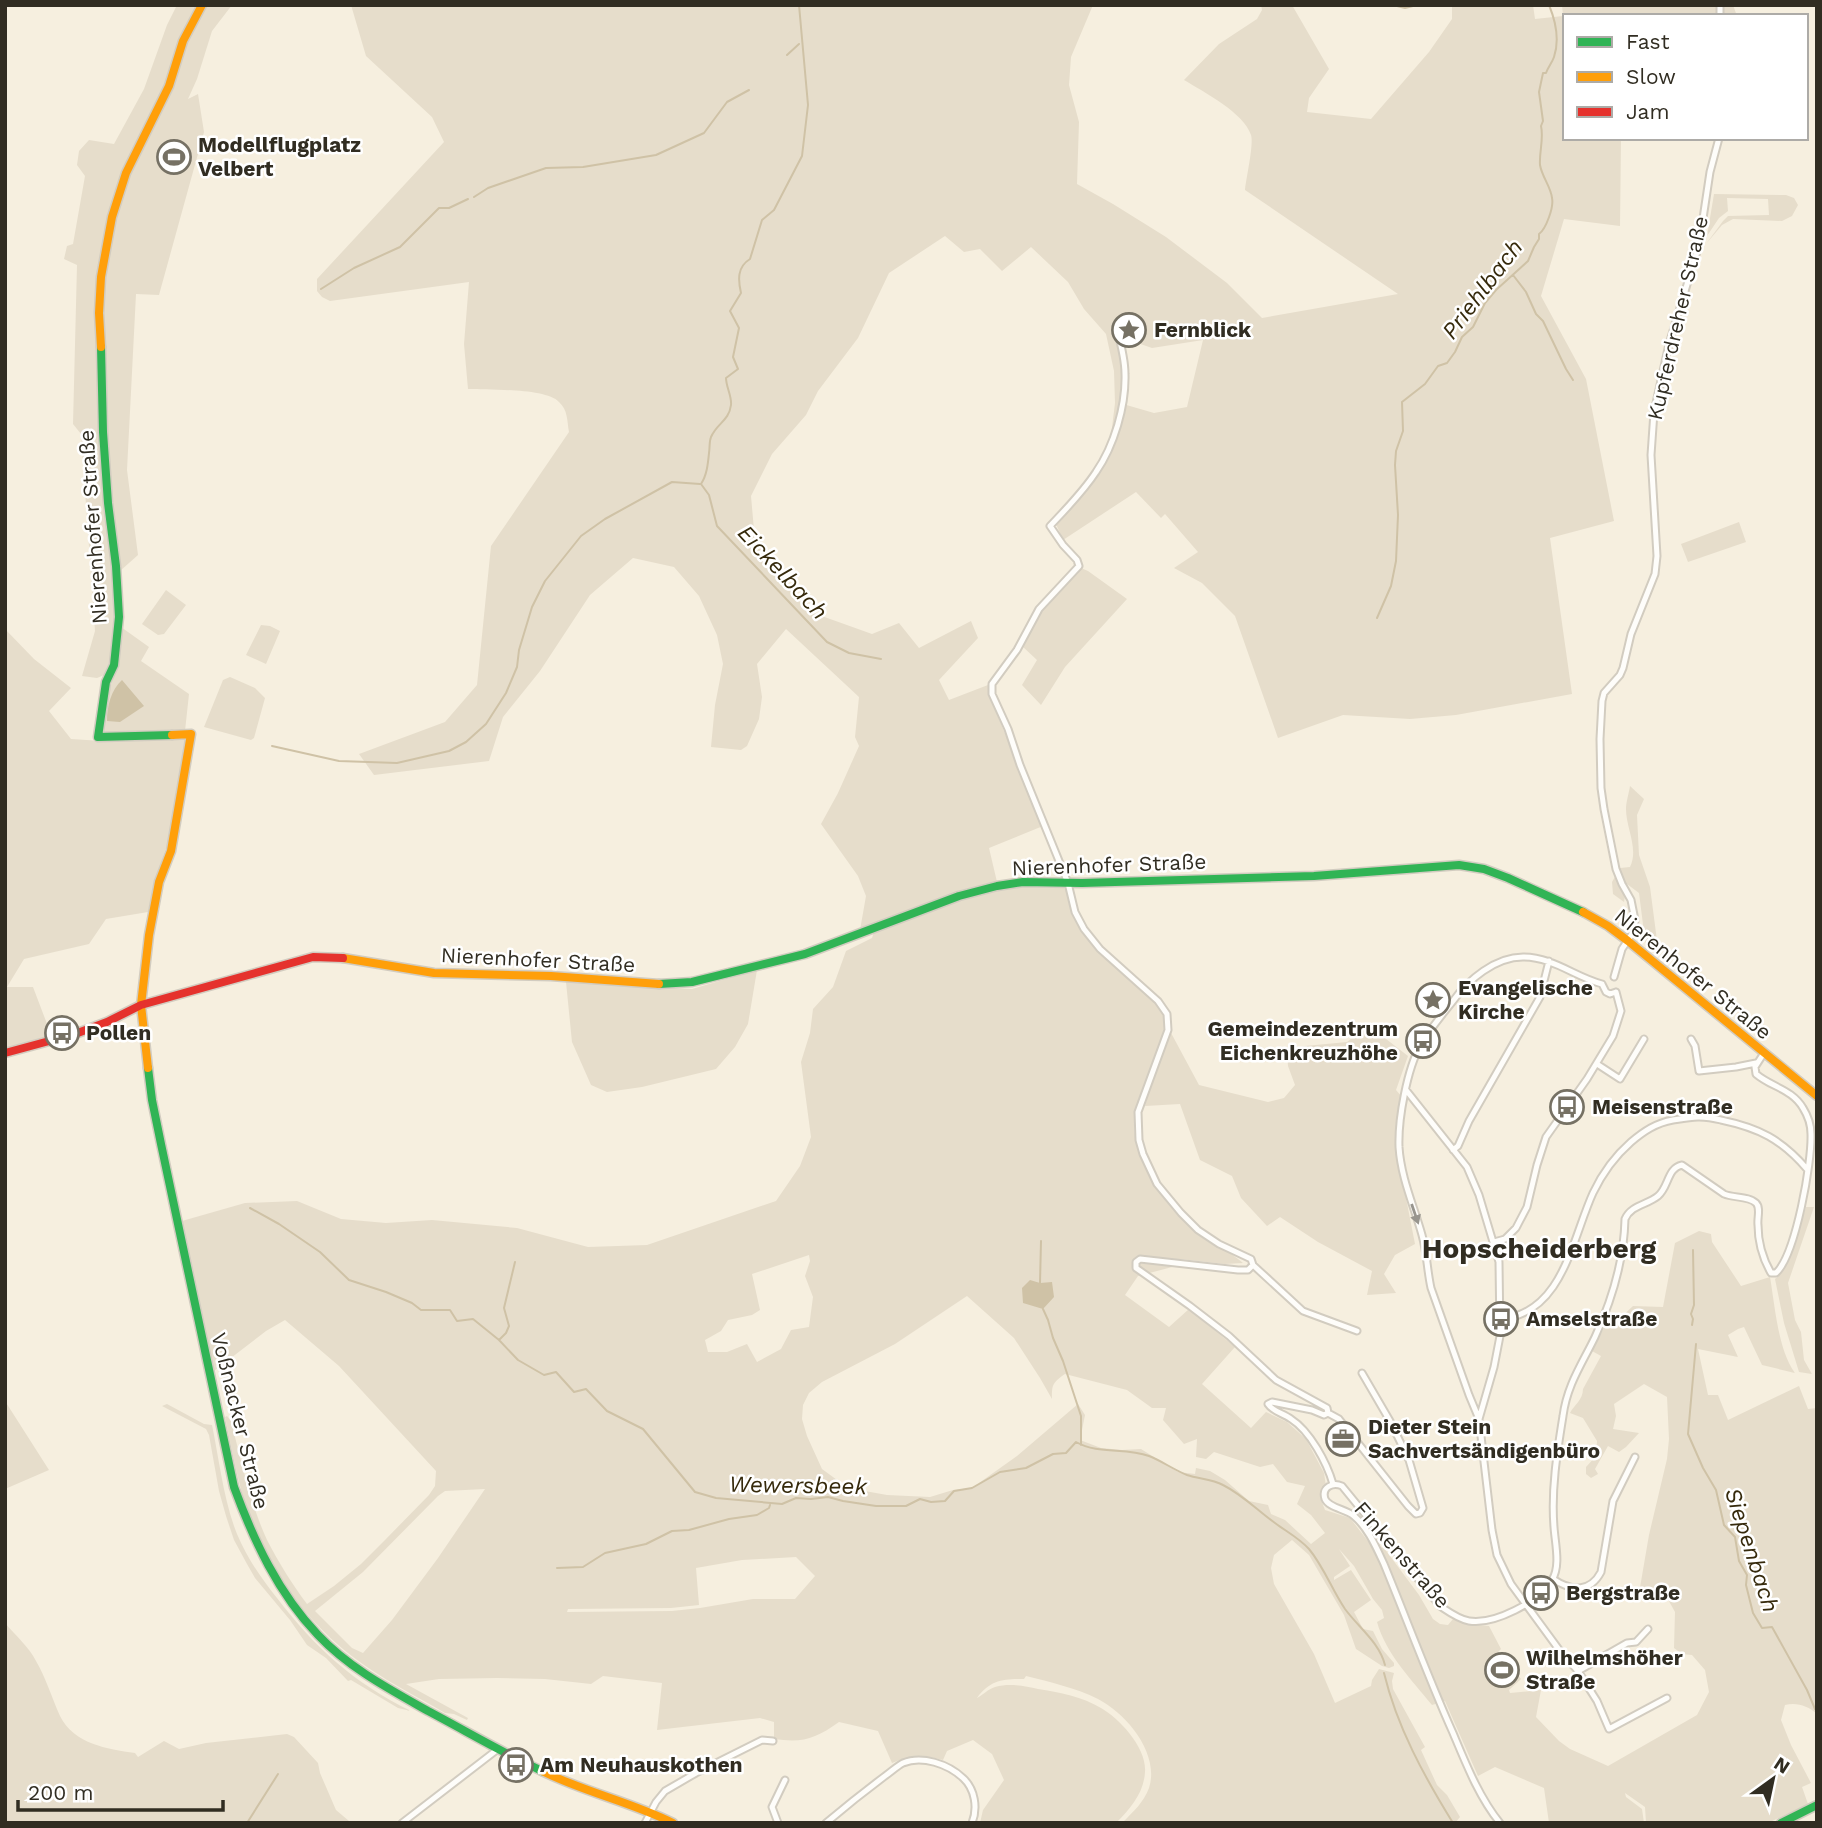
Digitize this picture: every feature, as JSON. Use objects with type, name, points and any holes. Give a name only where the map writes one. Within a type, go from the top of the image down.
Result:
[{"type":"street","name":"Nierenhofer Straße","points":[[141,1005],[159,882],[173,841],[191,734],[98,737],[106,682],[114,665],[119,617],[103,432],[99,313],[101,277],[112,218],[126,173],[169,86],[183,41],[202,5]]},
{"type":"street","name":"Kupferdreher Straße","points":[[1628,941],[1634,930],[1634,909],[1616,869],[1601,788],[1602,701],[1604,693],[1623,668],[1634,626],[1654,579],[1657,556],[1651,463],[1654,412],[1669,344],[1699,245],[1710,172],[1718,140]]},
{"type":"street","points":[[1116,326],[1124,362],[1125,385],[1111,445],[1088,484],[1050,526],[1080,566],[1042,605],[991,689],[1068,883],[1075,912],[1084,929],[1100,949],[1158,1001],[1167,1014],[1165,1038],[1138,1112],[1139,1139],[1157,1184],[1198,1230],[1219,1244],[1251,1259],[1253,1265],[1303,1311],[1357,1331]]},
{"type":"street","name":"Nierenhofer Straße","points":[[5,1052],[75,1034],[141,1005],[313,957],[361,960],[443,974],[551,976],[660,984],[692,982],[805,954],[959,896],[1023,882],[1314,876],[1459,865],[1471,866],[1508,878],[1608,926],[1817,1096]]},
{"type":"street","points":[[1494,1242],[1505,1239],[1516,1228],[1527,1208],[1536,1165],[1546,1137],[1597,1064],[1618,1024],[1621,1012],[1616,992],[1618,984],[1614,977],[1622,949],[1628,941]]},
{"type":"street","points":[[1616,992],[1610,994],[1602,984],[1538,958],[1520,956],[1500,962],[1482,972],[1462,988],[1423,1041],[1416,1055],[1406,1090],[1399,1147],[1411,1204],[1427,1255],[1431,1288],[1479,1419],[1492,1530],[1497,1555],[1511,1584],[1578,1671],[1597,1701],[1609,1729],[1667,1698]]},
{"type":"street","points":[[1453,1150],[1458,1146],[1469,1121],[1540,997],[1549,961]]},
{"type":"street","points":[[1602,984],[1606,977],[1614,977]]},
{"type":"street","name":"Voßnacker Straße","points":[[141,1005],[152,1100],[234,1487],[256,1545],[272,1574],[318,1634],[337,1652],[385,1686],[562,1781],[651,1812],[673,1823]]},
{"type":"street","points":[[1597,1064],[1620,1079],[1644,1039]]},
{"type":"street","points":[[1691,1039],[1695,1046],[1699,1071],[1756,1063]]},
{"type":"street","points":[[1635,1457],[1613,1501],[1601,1572],[1590,1586],[1581,1588],[1560,1584],[1553,1579],[1557,1567],[1553,1484],[1564,1404],[1571,1381],[1609,1303],[1623,1252],[1627,1214],[1658,1196],[1673,1169],[1682,1165],[1724,1194],[1756,1203],[1759,1241],[1772,1273],[1780,1270],[1795,1233],[1802,1208],[1811,1134],[1810,1122],[1797,1099],[1759,1076],[1755,1070],[1756,1063],[1764,1052]]},
{"type":"street","points":[[1406,1090],[1466,1167],[1479,1195],[1499,1262],[1500,1336],[1479,1419]]},
{"type":"street","points":[[1501,1319],[1511,1318],[1532,1308],[1549,1294],[1576,1242],[1602,1175],[1625,1147],[1651,1126],[1700,1116],[1734,1123],[1779,1142],[1807,1169]]},
{"type":"street","points":[[1253,1265],[1248,1270],[1238,1270],[1140,1259],[1136,1262],[1136,1268],[1229,1336],[1276,1380],[1326,1408],[1328,1413],[1339,1419],[1408,1506],[1416,1514],[1420,1513],[1423,1508],[1409,1460],[1362,1373]]},
{"type":"street","points":[[1328,1413],[1324,1415],[1272,1402],[1268,1404],[1270,1408],[1292,1419],[1309,1437],[1328,1468],[1333,1484],[1325,1492],[1326,1501],[1356,1517],[1374,1543],[1469,1769],[1500,1823]]},
{"type":"street","name":"Finkenstraße","points":[[1333,1484],[1342,1486],[1440,1606],[1457,1617],[1469,1621],[1486,1620],[1506,1614],[1526,1604],[1553,1579]]},
{"type":"street","points":[[1578,1671],[1627,1643],[1636,1642],[1647,1629]]},
{"type":"street","points":[[645,1823],[665,1791],[762,1740],[773,1741]]},
{"type":"street","points":[[402,1823],[498,1749]]},
{"type":"street","points":[[826,1823],[903,1763],[921,1760],[938,1763],[964,1779],[974,1799],[976,1811],[972,1823]]},
{"type":"street","points":[[778,1823],[772,1807],[785,1780]]},
{"type":"street","points":[[1781,1823],[1817,1805]]},
{"type":"shaded area","points":[[177,5],[232,5],[212,31],[188,99],[198,94],[204,132],[159,295],[136,294],[127,470],[138,555],[113,574],[114,620],[109,673],[97,678],[82,676],[95,631],[81,434],[73,424],[77,265],[64,259],[67,246],[73,244],[85,176],[77,165],[79,151],[89,140],[114,144],[144,89]]},
{"type":"shaded area","points":[[351,5],[1093,5],[1071,57],[1069,85],[1079,122],[1077,184],[1166,237],[1227,283],[1262,318],[1398,294],[1245,190],[1251,146],[1251,135],[1247,127],[1232,111],[1184,80],[1219,44],[1257,19],[1262,10],[1261,5],[1292,5],[1329,69],[1309,98],[1307,112],[1371,119],[1429,52],[1452,19],[1452,7],[1455,5],[1533,5],[1535,19],[1563,16],[1563,140],[1621,140],[1620,226],[1564,219],[1541,296],[1586,379],[1614,521],[1550,538],[1572,694],[1456,715],[1410,719],[1343,715],[1278,738],[1235,616],[1202,583],[1174,568],[1198,552],[1165,514],[1161,518],[1136,492],[1063,540],[1056,524],[1100,471],[1113,446],[1111,436],[1115,403],[1114,371],[1106,334],[1084,309],[1068,282],[1031,247],[1002,271],[980,249],[964,252],[945,236],[889,273],[858,338],[818,391],[806,415],[772,454],[751,496],[754,530],[805,610],[872,634],[899,623],[919,648],[971,621],[978,638],[939,680],[949,700],[988,685],[990,697],[1043,826],[989,848],[997,882],[954,893],[860,930],[866,896],[858,876],[821,824],[859,746],[855,737],[859,697],[786,629],[757,664],[762,697],[759,719],[747,746],[741,750],[711,747],[723,664],[717,635],[699,596],[674,567],[633,558],[590,595],[540,671],[503,717],[489,761],[374,775],[359,754],[445,722],[477,685],[491,546],[569,432],[564,409],[552,397],[516,391],[468,389],[464,344],[469,282],[330,301],[317,291],[317,279],[444,142],[432,117],[366,56]],"holes":[[[1123,338],[1152,348],[1203,340],[1187,407],[1154,413],[1123,404],[1127,382]]]},
{"type":"shaded area","points":[[1562,5],[1733,5],[1736,14],[1563,16]]},
{"type":"shaded area","points":[[1714,194],[1786,195],[1794,198],[1798,205],[1792,216],[1782,221],[1733,219],[1722,225],[1706,244],[1728,216],[1769,215],[1768,199],[1727,198],[1728,211],[1719,218],[1707,236]]},
{"type":"shaded area","points":[[1739,522],[1746,542],[1688,562],[1681,544]]},
{"type":"shaded area","points":[[1081,568],[1127,599],[1065,667],[1041,705],[1022,685],[1037,660],[1022,646],[1045,606]]},
{"type":"shaded area","points":[[166,590],[186,605],[164,634],[158,635],[142,624]]},
{"type":"shaded area","points":[[261,625],[280,631],[266,664],[246,655]]},
{"type":"shaded area","points":[[121,627],[149,647],[141,661],[189,694],[185,731],[100,734],[114,675]]},
{"type":"shaded area","points":[[5,629],[34,659],[71,688],[49,711],[71,739],[102,741],[182,736],[187,743],[175,822],[156,877],[148,912],[106,919],[89,944],[24,959],[7,987],[33,987],[52,1037],[5,1049]]},
{"type":"shaded area","points":[[230,677],[255,688],[265,698],[254,738],[251,740],[204,727],[223,680]]},
{"type":"shaded area","points":[[122,680],[144,706],[120,722],[107,721],[110,699]]},
{"type":"shaded area","points":[[1630,786],[1644,799],[1637,815],[1639,855],[1650,887],[1659,956],[1646,948],[1639,893],[1627,884],[1624,902],[1613,894],[1612,882],[1620,868],[1630,867],[1632,860],[1633,846],[1626,809]]},
{"type":"shaded area","points":[[1031,884],[1046,888],[1064,888],[1069,893],[1073,912],[1082,931],[1098,950],[1163,1010],[1170,1031],[1199,1085],[1268,1102],[1284,1098],[1295,1085],[1288,1066],[1287,1050],[1347,1042],[1368,1025],[1408,1056],[1396,1090],[1402,1097],[1397,1152],[1415,1244],[1395,1255],[1384,1274],[1396,1293],[1367,1295],[1372,1271],[1318,1242],[1280,1217],[1267,1226],[1241,1198],[1232,1176],[1200,1160],[1180,1104],[1145,1106],[1158,1056],[1135,1112],[1134,1128],[1143,1162],[1162,1195],[1186,1223],[1243,1263],[1225,1264],[1180,1259],[1176,1266],[1138,1276],[1125,1295],[1169,1327],[1189,1309],[1235,1347],[1202,1384],[1251,1428],[1266,1412],[1287,1422],[1306,1439],[1324,1473],[1326,1486],[1320,1497],[1325,1510],[1350,1518],[1371,1545],[1384,1548],[1419,1595],[1433,1619],[1440,1624],[1448,1625],[1453,1619],[1489,1626],[1501,1649],[1498,1652],[1521,1679],[1509,1690],[1510,1693],[1541,1690],[1536,1717],[1570,1749],[1608,1766],[1697,1715],[1709,1692],[1705,1670],[1692,1655],[1682,1654],[1674,1648],[1675,1612],[1665,1594],[1638,1599],[1649,1535],[1667,1459],[1667,1397],[1644,1384],[1614,1404],[1616,1416],[1613,1429],[1639,1433],[1619,1452],[1608,1446],[1595,1469],[1598,1474],[1591,1478],[1586,1474],[1586,1467],[1596,1456],[1597,1441],[1583,1418],[1570,1413],[1601,1356],[1592,1351],[1604,1328],[1617,1321],[1633,1306],[1663,1307],[1675,1243],[1699,1231],[1711,1234],[1712,1242],[1741,1286],[1770,1277],[1781,1340],[1795,1373],[1762,1365],[1744,1327],[1728,1335],[1738,1357],[1698,1349],[1708,1395],[1718,1395],[1728,1420],[1799,1386],[1808,1409],[1817,1408],[1817,1714],[1802,1705],[1789,1704],[1785,1705],[1781,1720],[1811,1783],[1802,1787],[1808,1804],[1768,1823],[1646,1823],[1645,1807],[1625,1793],[1626,1797],[1642,1809],[1644,1823],[1549,1823],[1544,1788],[1495,1767],[1478,1776],[1445,1701],[1432,1705],[1386,1645],[1377,1622],[1384,1618],[1382,1610],[1354,1566],[1339,1549],[1350,1566],[1334,1577],[1334,1580],[1351,1570],[1371,1600],[1354,1612],[1363,1629],[1373,1631],[1394,1666],[1382,1666],[1356,1649],[1344,1615],[1309,1555],[1292,1540],[1274,1555],[1271,1568],[1274,1584],[1314,1654],[1335,1703],[1371,1686],[1379,1669],[1394,1673],[1393,1689],[1425,1747],[1421,1750],[1437,1785],[1447,1795],[1460,1817],[1455,1823],[1122,1823],[1141,1802],[1149,1788],[1150,1762],[1138,1736],[1120,1714],[1098,1699],[1072,1688],[1026,1676],[1024,1679],[1003,1680],[992,1684],[977,1698],[992,1688],[1012,1685],[1062,1693],[1094,1704],[1116,1719],[1137,1744],[1144,1763],[1142,1787],[1131,1806],[1116,1823],[980,1823],[983,1810],[1004,1780],[992,1754],[973,1740],[947,1751],[943,1760],[917,1756],[892,1763],[878,1731],[839,1722],[816,1736],[801,1740],[774,1739],[774,1722],[760,1718],[657,1730],[662,1683],[603,1676],[591,1684],[497,1678],[439,1679],[406,1684],[468,1718],[467,1720],[445,1713],[364,1665],[336,1643],[305,1612],[279,1576],[257,1536],[242,1492],[225,1417],[231,1421],[251,1496],[267,1540],[307,1604],[361,1564],[429,1495],[435,1486],[436,1471],[339,1366],[285,1320],[266,1331],[214,1371],[182,1221],[245,1203],[297,1201],[341,1219],[386,1223],[432,1220],[517,1228],[588,1247],[647,1245],[776,1201],[800,1166],[811,1137],[801,1062],[810,1033],[813,1009],[833,987],[846,951],[872,938],[874,932],[989,890]],"holes":[[[809,1255],[810,1261],[805,1276],[813,1297],[809,1327],[791,1330],[781,1349],[757,1362],[747,1344],[727,1352],[708,1352],[705,1340],[721,1331],[728,1320],[752,1315],[760,1310],[752,1274]],[[967,1296],[1014,1338],[1052,1399],[1054,1385],[1065,1374],[1127,1390],[1152,1408],[1166,1408],[1163,1420],[1184,1444],[1197,1439],[1196,1457],[1206,1459],[1214,1452],[1260,1467],[1273,1464],[1287,1482],[1305,1486],[1297,1504],[1311,1515],[1325,1533],[1311,1544],[1285,1520],[1271,1514],[1268,1505],[1249,1501],[1210,1471],[1196,1468],[1195,1474],[1178,1472],[1141,1449],[1101,1448],[1080,1440],[1085,1415],[1078,1404],[1017,1456],[972,1488],[930,1497],[887,1495],[848,1488],[822,1469],[807,1436],[802,1419],[803,1405],[809,1393],[822,1382],[895,1344]],[[485,1489],[392,1620],[363,1653],[352,1648],[315,1611],[363,1572],[445,1491]],[[796,1557],[815,1576],[795,1599],[753,1599],[672,1611],[567,1612],[568,1609],[671,1608],[699,1605],[696,1568],[742,1560]]]},
{"type":"shaded area","points":[[757,970],[748,1024],[735,1047],[716,1069],[642,1087],[607,1092],[591,1085],[572,1042],[566,982],[692,989]]},
{"type":"shaded area","points":[[1806,1207],[1814,1207],[1788,1283],[1795,1320],[1801,1332],[1804,1360],[1812,1374],[1799,1372],[1784,1323],[1775,1279],[1785,1267]]},
{"type":"shaded area","points":[[1030,1280],[1052,1282],[1054,1297],[1043,1309],[1023,1303],[1022,1288]]},
{"type":"shaded area","points":[[5,1401],[49,1470],[5,1489]]},
{"type":"shaded area","points":[[167,1404],[204,1424],[212,1425],[232,1522],[255,1568],[291,1616],[337,1663],[371,1689],[411,1711],[398,1708],[351,1680],[348,1681],[326,1658],[307,1645],[255,1578],[234,1540],[219,1491],[206,1429],[162,1406]]},
{"type":"shaded area","points":[[5,1623],[33,1656],[60,1716],[82,1739],[103,1747],[135,1753],[138,1757],[164,1741],[179,1749],[206,1743],[287,1734],[294,1737],[318,1763],[336,1810],[349,1821],[5,1823]]},
{"type":"waterway","name":"Eickelbach","points":[[799,5],[808,105],[802,156],[774,210],[762,220],[750,259],[741,270],[741,293],[730,311],[739,328],[733,357],[738,369],[726,378],[730,410],[711,437],[707,469],[701,484],[709,495],[717,526],[827,642],[849,653],[881,659]]},
{"type":"waterway","points":[[1393,5],[1405,8],[1417,5]]},
{"type":"waterway","name":"Priehlbach","points":[[1377,618],[1391,586],[1396,561],[1398,515],[1395,465],[1396,451],[1403,431],[1402,402],[1425,384],[1438,366],[1447,363],[1462,337],[1473,327],[1485,303],[1528,261],[1551,212],[1551,194],[1540,165],[1543,121],[1539,92],[1543,73],[1546,73],[1553,59],[1557,44],[1549,5]]},
{"type":"waterway","points":[[787,55],[799,44]]},
{"type":"waterway","points":[[474,197],[488,188],[546,168],[583,167],[656,155],[704,133],[727,102],[749,90]]},
{"type":"waterway","points":[[321,289],[354,268],[400,247],[439,208],[449,208],[468,199]]},
{"type":"waterway","points":[[1513,275],[1543,321],[1573,380]]},
{"type":"waterway","points":[[272,746],[339,761],[397,763],[449,751],[466,742],[486,724],[506,693],[517,667],[519,650],[532,607],[545,581],[581,536],[605,519],[672,482],[700,484]]},
{"type":"waterway","name":"Wewersbeek","points":[[250,1208],[320,1252],[349,1280],[386,1292],[412,1303],[421,1310],[450,1310],[457,1321],[473,1319],[518,1360],[544,1375],[556,1372],[574,1392],[586,1389],[607,1411],[643,1429],[695,1492],[716,1498],[782,1504],[796,1498],[828,1497],[876,1506],[906,1506],[920,1499],[931,1502],[945,1501],[954,1491],[972,1488],[1000,1472],[1026,1468],[1053,1454],[1066,1453],[1076,1442],[1094,1448],[1140,1453],[1187,1475],[1219,1483],[1244,1498],[1309,1549],[1345,1609],[1378,1649],[1385,1665]]},
{"type":"waterway","points":[[1040,1283],[1041,1241]]},
{"type":"waterway","name":"Siepenbach","points":[[1692,1325],[1693,1250]]},
{"type":"waterway","points":[[499,1340],[509,1326],[504,1308],[515,1262]]},
{"type":"waterway","points":[[1043,1309],[1081,1416],[1081,1445]]},
{"type":"waterway","name":"Siepenbach","points":[[1696,1344],[1688,1434],[1716,1490],[1724,1525],[1735,1537],[1739,1561],[1747,1575],[1746,1585],[1753,1613],[1762,1628],[1772,1627],[1815,1709]]},
{"type":"waterway","points":[[557,1568],[583,1567],[605,1553],[646,1544],[672,1531],[689,1530],[729,1519],[757,1515],[770,1505]]},
{"type":"waterway","name":"Wewersbeek","points":[[1384,1673],[1396,1713],[1413,1751],[1453,1823]]},
{"type":"waterway","points":[[247,1823],[278,1774]]},
{"type":"traffic: fast","points":[[101,347],[103,432],[119,617],[114,665],[106,682],[98,737],[172,735]]},
{"type":"traffic: fast","points":[[659,984],[692,982],[805,954],[959,896],[1023,882],[1082,883],[1314,876],[1459,865],[1484,869],[1508,878],[1583,912]]},
{"type":"traffic: fast","points":[[148,1068],[161,1144],[234,1487],[268,1566],[304,1619],[330,1647],[356,1668],[428,1711],[542,1771]]},
{"type":"traffic: fast","points":[[1781,1823],[1817,1805]]},
{"type":"traffic: slow","points":[[101,347],[101,277],[112,217],[126,173],[169,86],[183,41],[202,5]]},
{"type":"traffic: slow","points":[[148,1068],[141,1005],[149,935],[159,882],[171,851],[191,734],[172,735]]},
{"type":"traffic: slow","points":[[1583,912],[1628,941],[1817,1096]]},
{"type":"traffic: slow","points":[[343,958],[434,973],[551,976],[659,984]]},
{"type":"traffic: slow","points":[[542,1771],[673,1823]]},
{"type":"traffic: jam","points":[[5,1053],[75,1034],[141,1005],[313,957],[343,958]]},
{"type":"place","name":"Modellflugplatz Velbert","points":[[174,157]]},
{"type":"place","name":"Fernblick","points":[[1129,330]]},
{"type":"place","name":"Evangelische Kirche","points":[[1433,1000]]},
{"type":"place","name":"Pollen","points":[[62,1033]]},
{"type":"place","name":"Gemeindezentrum Eichenkreuzhöhe","points":[[1423,1041]]},
{"type":"place","name":"Meisenstraße","points":[[1567,1107]]},
{"type":"place","name":"Amselstraße","points":[[1501,1319]]},
{"type":"place","name":"Dieter Stein Sachvertsändigenbüro","points":[[1343,1439]]},
{"type":"place","name":"Bergstraße","points":[[1541,1593]]},
{"type":"place","name":"Wilhelmshöher Straße","points":[[1502,1670]]},
{"type":"place","name":"Am Neuhauskothen","points":[[516,1765]]},
{"type":"district","name":"Hopscheiderberg","points":[[1539,1248]]}]
